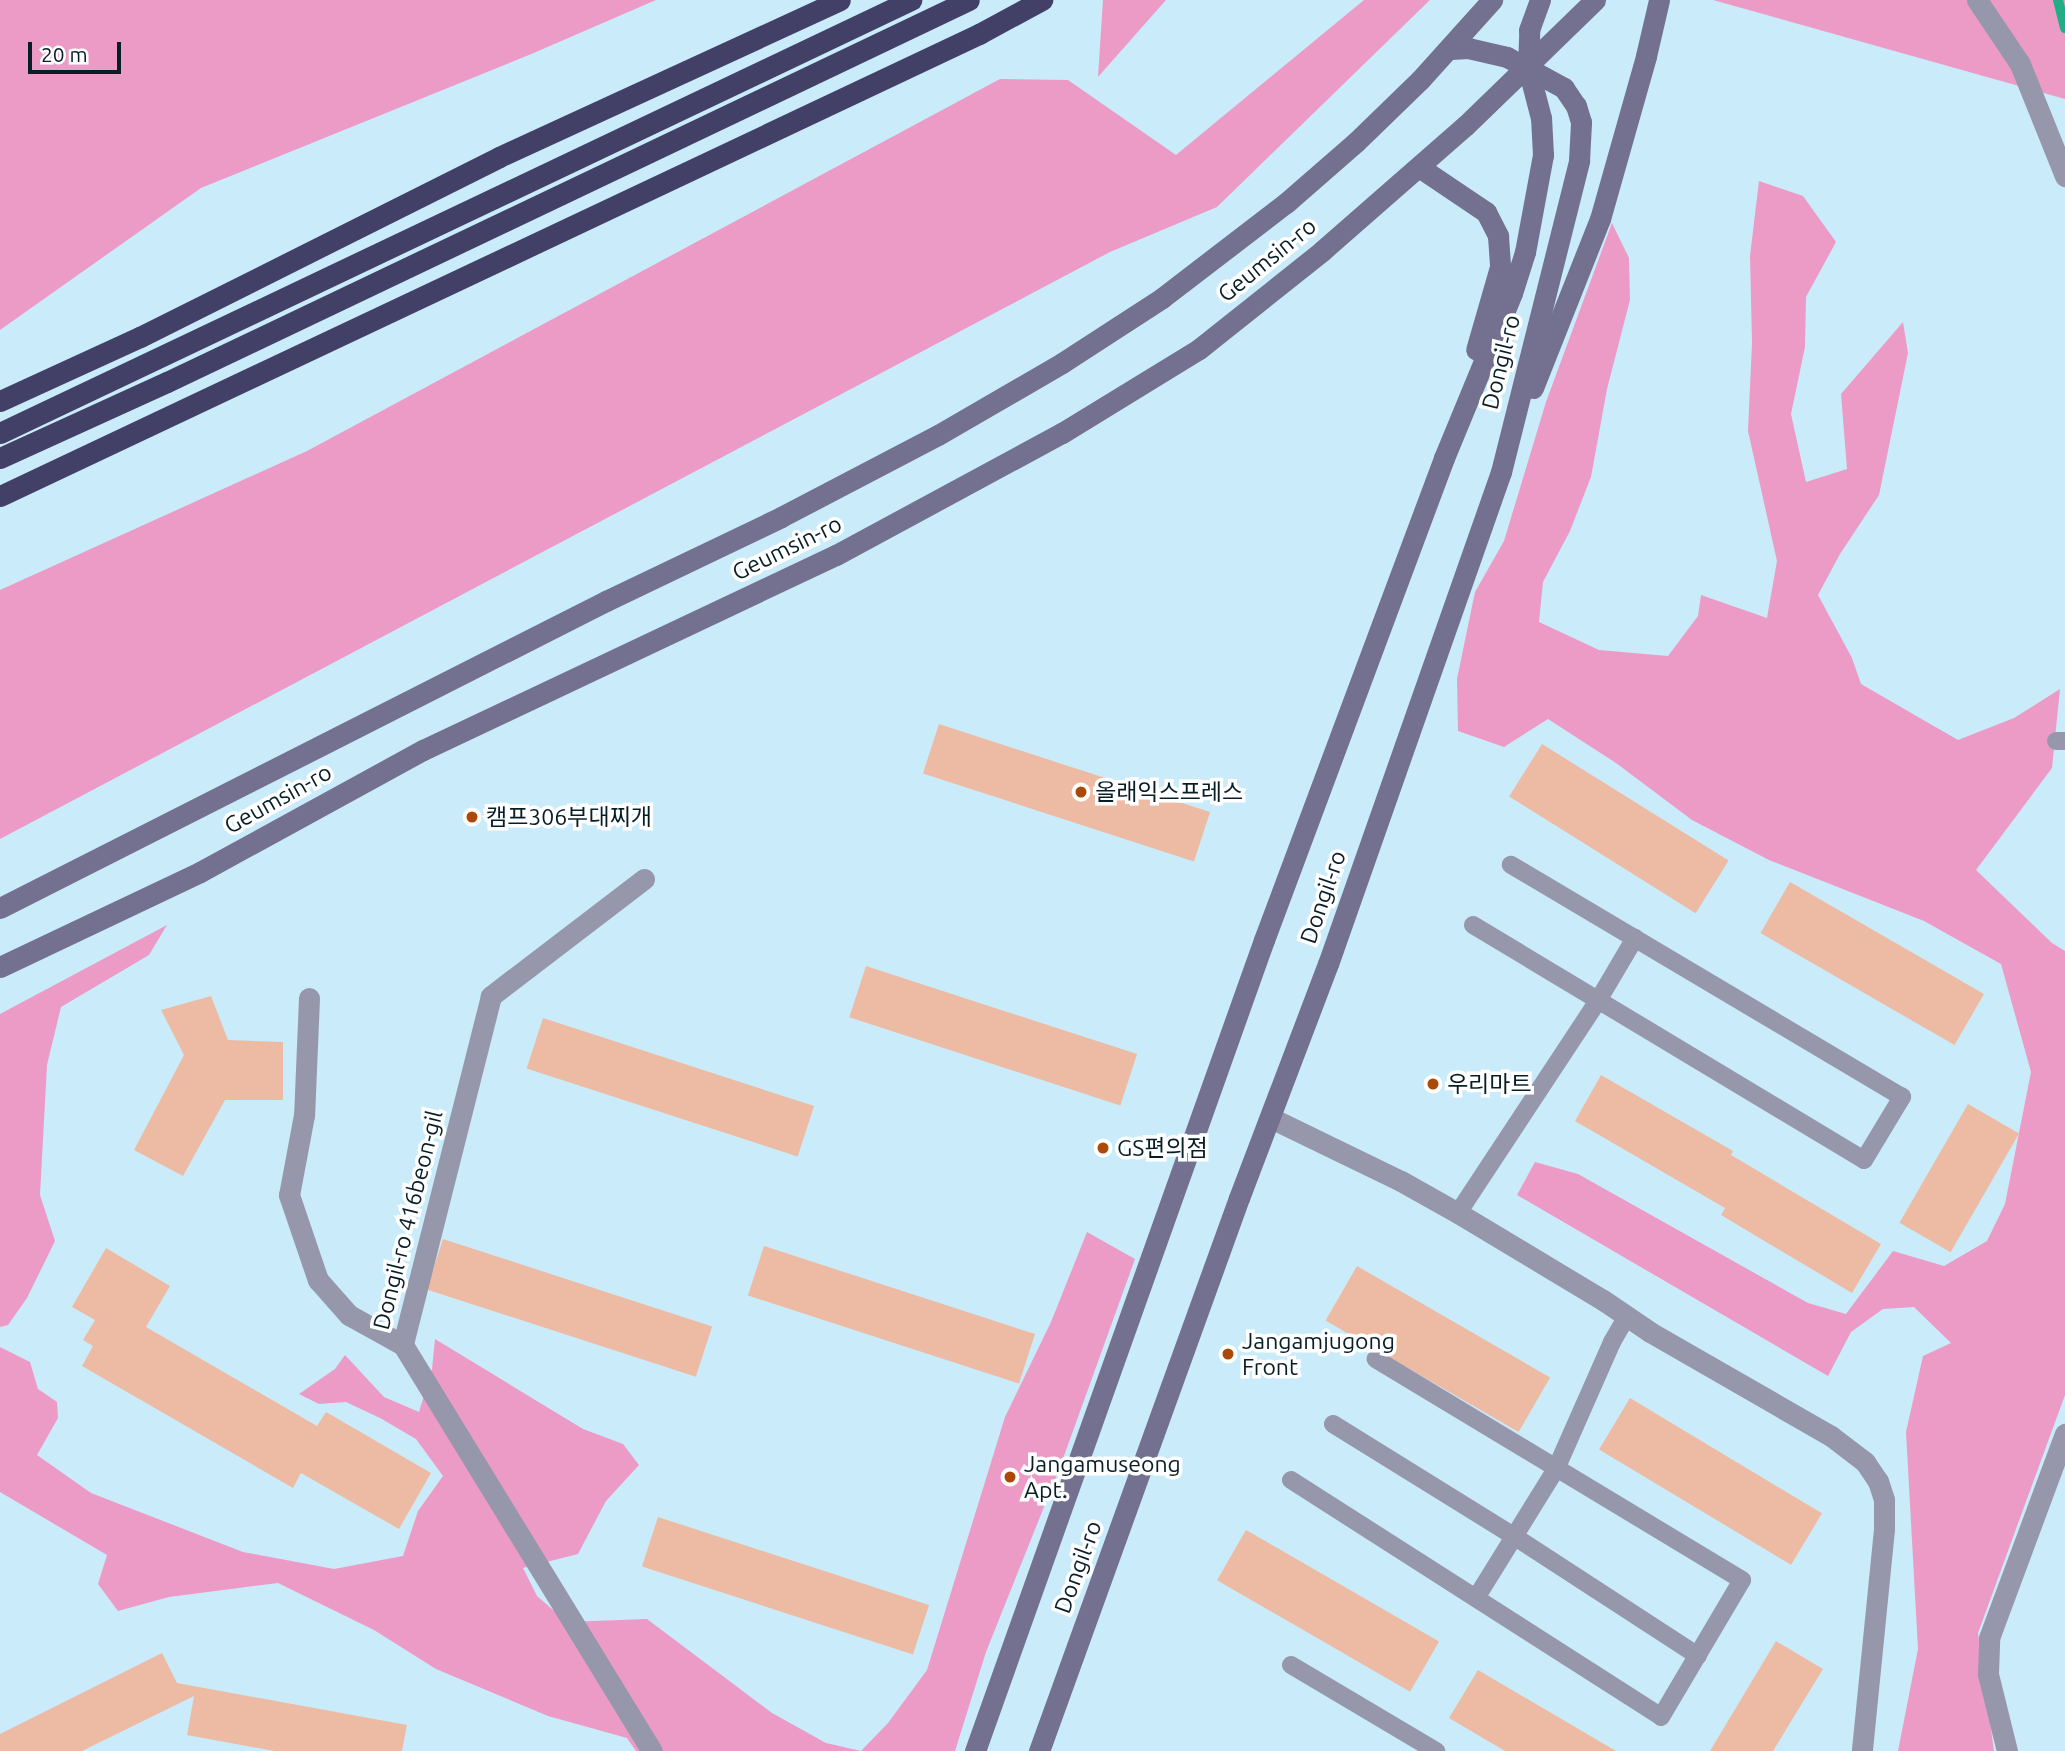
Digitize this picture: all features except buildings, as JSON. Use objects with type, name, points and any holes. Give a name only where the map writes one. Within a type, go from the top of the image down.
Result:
[{"type":"highway","points":[[0,401],[140,337],[499,157],[840,0]]},
{"type":"highway","points":[[0,433],[911,0]]},
{"type":"highway","points":[[0,457],[167,382],[969,0]]},
{"type":"highway","points":[[0,496],[954,46],[1042,0]]},
{"type":"street","points":[[1451,49],[1492,0]]},
{"type":"street","points":[[1528,68],[1528,30],[1540,0]]},
{"type":"street","points":[[1528,68],[1595,0]]},
{"type":"street","points":[[1501,472],[1600,219],[1659,0]]},
{"type":"street","points":[[1977,0],[2020,64],[2065,176]]},
{"type":"street","name":"Dongil-ro","points":[[1039,1751],[1239,1198],[1271,1118],[1501,472],[1579,161],[1582,139],[1576,106],[1564,88],[1507,57],[1469,48],[1451,49]]},
{"type":"street","name":"Geumsin-ro","points":[[0,908],[606,601],[781,517],[938,435],[1050,370],[1162,298],[1276,211],[1356,142],[1451,49]]},
{"type":"street","name":"Dongil-ro","points":[[975,1751],[1259,953],[1444,458],[1512,293],[1537,198],[1542,135],[1528,68]]},
{"type":"street","name":"Geumsin-ro","points":[[0,967],[200,872],[423,750],[836,555],[1062,433],[1199,349],[1321,251],[1528,68]]},
{"type":"street","points":[[1419,167],[1486,212],[1494,223],[1500,250],[1500,267],[1444,458]]},
{"type":"street","name":"Dongil-ro 416beon-gil","points":[[644,879],[491,996],[402,1345],[652,1751]]},
{"type":"street","points":[[309,998],[304,1115],[289,1195],[318,1280],[349,1315],[402,1345]]},
{"type":"street","points":[[1271,1118],[1401,1181],[1458,1213],[1831,1436],[1865,1462],[1878,1481],[1884,1500],[1884,1529],[1862,1751]]},
{"type":"street","points":[[2007,1751],[1988,1674],[1989,1638],[2065,1434]]},
{"type":"lane","points":[[1473,925],[1864,1160],[1902,1097],[1511,865]]},
{"type":"lane","points":[[1458,1213],[1599,999],[1635,937]]},
{"type":"lane","points":[[1476,1598],[1556,1469],[1612,1342],[1627,1316]]},
{"type":"lane","points":[[1291,1480],[1661,1717],[1742,1580],[1375,1359]]},
{"type":"lane","points":[[1333,1424],[1515,1537],[1698,1656]]},
{"type":"lane","points":[[1291,1665],[1436,1751]]},
{"type":"shaded area","points":[[0,0],[656,0],[529,55],[201,188],[0,330]]},
{"type":"shaded area","points":[[1103,0],[1166,0],[1098,77]]},
{"type":"shaded area","points":[[1364,0],[1430,0],[1217,207],[1110,252],[0,839],[0,590],[307,451],[1000,79],[1068,80],[1176,155]]},
{"type":"shaded area","points":[[1713,0],[2065,0],[2065,99]]},
{"type":"shaded area","points":[[1759,181],[1803,196],[1836,242],[1806,297],[1805,347],[1791,414],[1806,482],[1847,469],[1841,394],[1903,322],[1908,353],[1879,495],[1840,554],[1818,595],[1852,658],[1861,684],[1958,740],[2014,718],[2060,689],[2052,768],[1976,870],[2052,943],[2065,951],[2065,1395],[1978,1633],[1994,1751],[1898,1751],[1918,1649],[1906,1432],[1923,1356],[1951,1343],[1914,1307],[1883,1309],[1851,1332],[1828,1376],[1517,1195],[1535,1162],[1578,1174],[1808,1303],[1846,1314],[1893,1251],[1944,1266],[1987,1241],[2005,1204],[2031,1072],[2001,964],[1924,921],[1769,860],[1692,820],[1616,763],[1548,719],[1504,747],[1458,731],[1457,679],[1475,592],[1504,541],[1546,402],[1612,223],[1629,258],[1630,300],[1607,389],[1591,477],[1570,531],[1543,582],[1539,622],[1599,650],[1668,656],[1698,616],[1701,595],[1767,618],[1777,561],[1748,431],[1752,343],[1750,256]]},
{"type":"shaded area","points":[[167,925],[149,955],[61,1007],[47,1065],[40,1195],[55,1241],[27,1298],[8,1325],[0,1327],[0,1014]]},
{"type":"shaded area","points":[[1087,1232],[1135,1259],[1060,1467],[986,1652],[955,1751],[861,1751],[888,1723],[927,1670],[1005,1417],[1051,1322]]},
{"type":"shaded area","points":[[435,1339],[583,1429],[623,1444],[639,1465],[606,1501],[578,1554],[523,1568],[537,1596],[567,1622],[647,1619],[772,1713],[826,1743],[861,1751],[636,1751],[627,1738],[548,1716],[436,1669],[374,1630],[278,1583],[169,1597],[118,1611],[98,1584],[107,1555],[0,1492],[0,1347],[30,1362],[38,1389],[57,1402],[58,1418],[37,1455],[91,1493],[243,1552],[334,1569],[403,1556],[418,1511],[443,1476],[416,1439],[380,1418],[346,1402],[319,1404],[299,1394],[335,1369],[345,1355],[384,1397],[419,1412],[432,1369]]},
{"type":"waterway","points":[[2058,0],[2065,28]]},
{"type":"place","name":"올래익스프레스","points":[[1081,792]]},
{"type":"place","name":"캠프306부대찌개","points":[[472,817]]},
{"type":"place","name":"우리마트","points":[[1433,1084]]},
{"type":"place","name":"GS편의점","points":[[1103,1148]]},
{"type":"place","name":"Jangamjugong Front","points":[[1228,1354]]},
{"type":"place","name":"Jangamuseong Apt.","points":[[1010,1477]]}]
